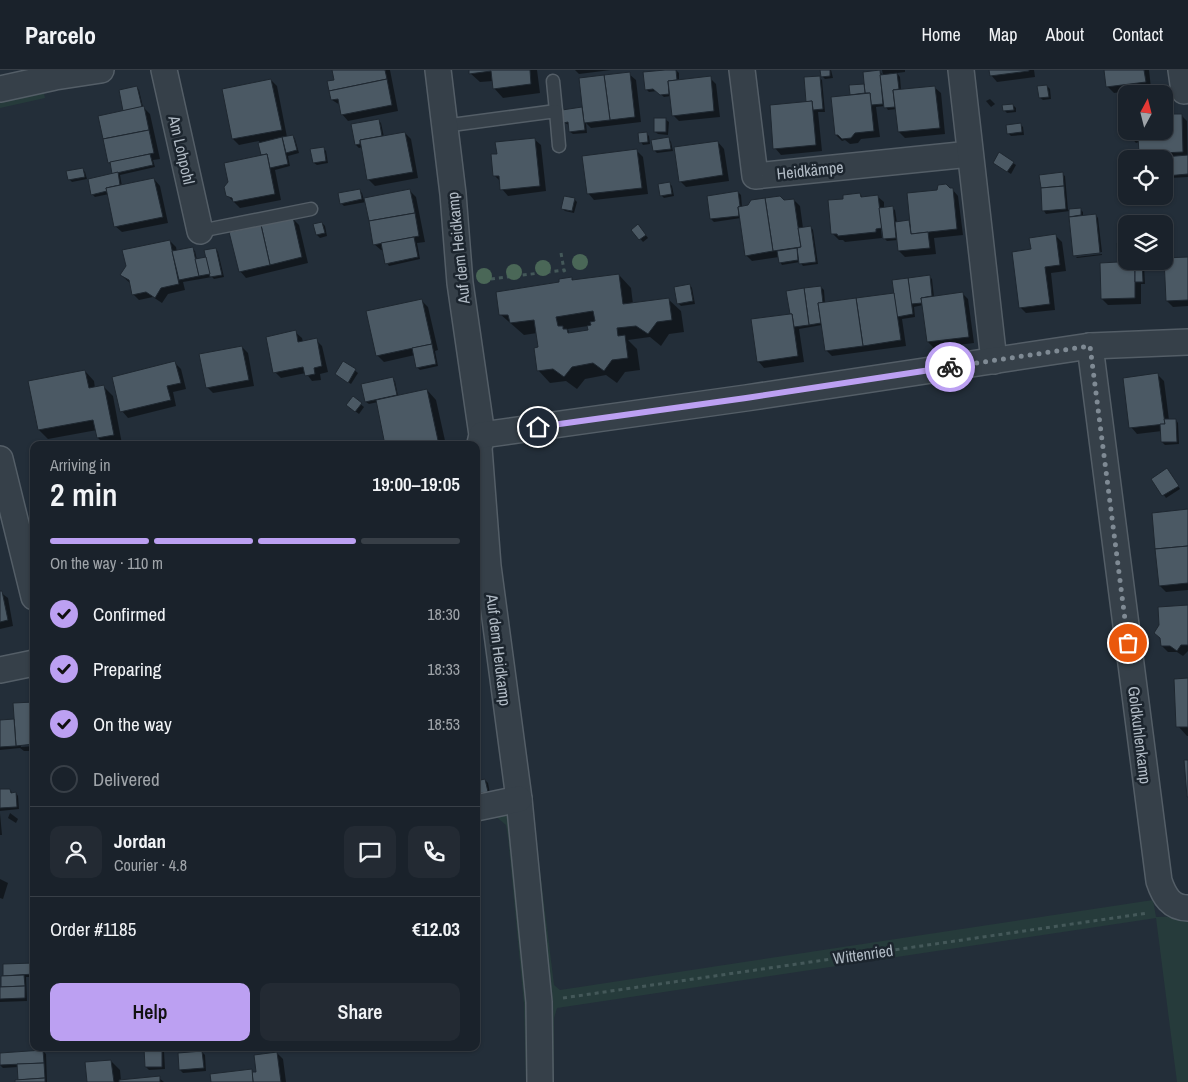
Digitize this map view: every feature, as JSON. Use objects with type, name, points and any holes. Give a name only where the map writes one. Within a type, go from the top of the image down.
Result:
[{"type":"street","points":[[0,89],[55,74],[101,70]]},
{"type":"street","name":"Am Lohpohl","points":[[164,70],[200,231]]},
{"type":"street","name":"Auf dem Heidkamp","points":[[438,70],[453,194],[460,283],[482,435],[480,444]]},
{"type":"street","name":"Heidkämpe","points":[[742,70],[754,176],[970,154]]},
{"type":"street","points":[[961,70],[994,361]]},
{"type":"street","points":[[482,435],[756,397],[1090,346],[1188,342]]},
{"type":"street","name":"Goldkuhlenkamp","points":[[1090,346],[1159,881],[1163,894],[1183,908]]},
{"type":"street","points":[[0,459],[30,581]]},
{"type":"street","name":"Auf dem Heidkamp","points":[[480,488],[482,567],[519,800],[539,1002],[540,1082]]},
{"type":"street","points":[[0,670],[30,664]]},
{"type":"street","points":[[480,807],[519,800]]},
{"type":"lane","points":[[553,81],[559,146]]},
{"type":"lane","points":[[444,126],[556,111]]},
{"type":"lane","points":[[200,231],[311,209]]},
{"type":"path","points":[[460,283],[565,271],[561,253]]},
{"type":"path","name":"Wittenried","points":[[539,1002],[1183,908]]},
{"type":"green space","points":[[40,74],[45,98],[0,108],[0,81]]},
{"type":"green space","points":[[532,806],[554,985],[560,990],[1153,900],[1156,917],[1188,916],[1188,1082],[1177,1082],[1156,918],[557,1008],[554,1018],[554,1082],[526,1082],[524,1004],[508,837],[506,825],[494,815]]},
{"type":"building","points":[[332,70],[385,70],[387,79],[329,91],[327,81],[334,80]]},
{"type":"building","points":[[469,70],[530,70],[531,84],[493,89],[491,71],[469,74]]},
{"type":"building","points":[[676,70],[677,80],[668,81],[669,94],[660,95],[653,89],[645,90],[643,72]]},
{"type":"building","points":[[820,70],[830,70],[830,76],[821,77]]},
{"type":"building","points":[[880,70],[883,104],[871,105],[870,93],[865,93],[863,72]]},
{"type":"building","points":[[989,70],[1029,70],[1029,71],[990,76]]},
{"type":"building","points":[[1104,70],[1144,70],[1146,82],[1106,87]]},
{"type":"building","points":[[630,72],[635,117],[610,120],[604,75]]},
{"type":"building","points":[[897,73],[899,89],[893,90],[895,107],[884,108],[880,75]]},
{"type":"building","points":[[604,75],[610,120],[584,123],[579,78]]},
{"type":"building","points":[[711,76],[714,111],[672,116],[668,81]]},
{"type":"building","points":[[820,76],[823,109],[813,110],[812,101],[806,102],[804,77]]},
{"type":"building","points":[[271,79],[282,130],[232,139],[222,89]]},
{"type":"building","points":[[387,79],[392,105],[341,115],[338,99],[331,100],[329,91]]},
{"type":"building","points":[[864,84],[865,93],[850,95],[849,85]]},
{"type":"building","points":[[1047,85],[1049,97],[1039,98],[1037,86]]},
{"type":"building","points":[[137,86],[142,107],[123,111],[119,90]]},
{"type":"building","points":[[935,86],[940,128],[898,132],[893,90]]},
{"type":"building","points":[[870,93],[874,131],[855,133],[851,138],[842,139],[835,135],[831,97]]},
{"type":"building","points":[[812,101],[816,145],[773,149],[770,105]]},
{"type":"building","points":[[1013,104],[1014,110],[1003,111],[1002,105]]},
{"type":"building","points":[[144,106],[149,130],[103,139],[98,116]]},
{"type":"building","points":[[582,107],[585,130],[569,132],[568,122],[563,123],[562,110]]},
{"type":"building","points":[[1173,114],[1182,114],[1183,152],[1173,152],[1173,150],[1139,150],[1138,140],[1173,140]]},
{"type":"building","points":[[654,118],[666,118],[666,132],[654,132]]},
{"type":"building","points":[[379,119],[382,136],[360,140],[360,144],[355,145],[351,124]]},
{"type":"building","points":[[1021,123],[1022,132],[1007,134],[1006,125]]},
{"type":"building","points":[[149,130],[154,153],[108,163],[103,139]]},
{"type":"building","points":[[405,132],[413,172],[367,180],[360,140]]},
{"type":"building","points":[[647,132],[648,142],[639,143],[638,133]]},
{"type":"building","points":[[293,135],[297,150],[286,153],[282,137]]},
{"type":"building","points":[[282,137],[288,164],[270,168],[267,154],[261,155],[258,143]]},
{"type":"building","points":[[669,137],[671,149],[653,151],[651,140]]},
{"type":"building","points":[[535,138],[540,186],[500,190],[499,176],[493,176],[491,154],[497,154],[495,142]]},
{"type":"building","points":[[718,141],[723,175],[679,182],[674,147]]},
{"type":"building","points":[[324,147],[326,161],[313,163],[310,149]]},
{"type":"building","points":[[637,149],[642,188],[587,194],[582,156]]},
{"type":"building","points":[[999,152],[1014,162],[1007,172],[993,163]]},
{"type":"building","points":[[150,154],[153,165],[112,174],[110,162]]},
{"type":"building","points":[[267,154],[275,194],[233,202],[232,198],[226,196],[224,187],[228,182],[224,163]]},
{"type":"building","points":[[1188,155],[1188,174],[1173,175],[1173,156]]},
{"type":"building","points":[[83,168],[85,177],[68,180],[66,171]]},
{"type":"building","points":[[118,172],[120,185],[106,188],[107,191],[91,195],[88,179]]},
{"type":"building","points":[[1063,172],[1064,186],[1041,188],[1039,175]]},
{"type":"building","points":[[154,178],[163,217],[114,227],[106,188]]},
{"type":"building","points":[[670,182],[672,194],[660,196],[658,184]]},
{"type":"building","points":[[946,184],[953,188],[957,229],[911,234],[907,193],[937,190],[938,185]]},
{"type":"building","points":[[1064,186],[1066,209],[1042,211],[1041,188]]},
{"type":"building","points":[[360,189],[362,199],[340,204],[338,193]]},
{"type":"building","points":[[410,189],[415,213],[369,221],[364,198]]},
{"type":"building","points":[[738,191],[739,216],[710,219],[707,196]]},
{"type":"building","points":[[860,193],[861,197],[878,195],[882,228],[876,229],[876,232],[838,236],[837,234],[831,234],[828,200],[843,199],[843,195]]},
{"type":"building","points":[[564,196],[575,198],[572,211],[561,209]]},
{"type":"building","points":[[780,196],[784,200],[794,199],[801,247],[773,251],[765,198]]},
{"type":"building","points":[[765,198],[773,251],[745,256],[738,207],[748,205],[751,200]]},
{"type":"building","points":[[893,206],[896,238],[883,239],[879,208]]},
{"type":"building","points":[[1081,208],[1081,215],[1069,217],[1069,209]]},
{"type":"building","points":[[415,213],[419,236],[373,245],[369,221]]},
{"type":"building","points":[[1096,214],[1100,253],[1073,256],[1069,217]]},
{"type":"building","points":[[293,217],[302,257],[270,265],[261,225]]},
{"type":"building","points":[[909,220],[911,234],[928,232],[930,248],[898,251],[895,222]]},
{"type":"building","points":[[322,222],[325,233],[316,235],[313,224]]},
{"type":"building","points":[[638,224],[646,235],[639,240],[631,230]]},
{"type":"building","points":[[261,225],[270,265],[239,272],[229,232]]},
{"type":"building","points":[[811,226],[816,262],[799,264],[797,248],[801,247],[798,228]]},
{"type":"building","points":[[1056,234],[1060,265],[1045,267],[1050,304],[1019,308],[1012,252],[1031,249],[1029,238]]},
{"type":"building","points":[[414,237],[418,257],[385,264],[381,243]]},
{"type":"building","points":[[170,240],[179,284],[161,288],[155,298],[146,292],[132,295],[129,280],[120,275],[126,266],[122,250]]},
{"type":"building","points":[[193,247],[199,276],[179,280],[172,251]]},
{"type":"building","points":[[216,248],[222,275],[210,277],[204,250]]},
{"type":"building","points":[[797,248],[798,260],[779,263],[777,251]]},
{"type":"building","points":[[206,257],[210,274],[199,276],[195,259]]},
{"type":"building","points":[[1188,257],[1188,300],[1166,301],[1165,270],[1173,270],[1173,258]]},
{"type":"building","points":[[1118,262],[1118,270],[1135,270],[1135,298],[1101,299],[1100,263]]},
{"type":"building","points":[[1135,270],[1142,270],[1143,282],[1135,282]]},
{"type":"building","points":[[619,274],[623,304],[669,298],[672,320],[657,322],[648,334],[636,326],[617,328],[618,336],[625,335],[628,358],[612,360],[604,371],[593,363],[572,367],[564,377],[553,369],[537,371],[534,348],[538,347],[534,320],[510,323],[508,315],[499,315],[496,292],[559,282],[559,279],[572,277],[572,280]],"holes":[[[593,311],[595,321],[590,322],[591,325],[587,326],[588,330],[568,333],[567,329],[563,329],[563,326],[558,326],[556,317]]]},
{"type":"building","points":[[930,275],[932,296],[921,298],[922,303],[911,304],[908,278]]},
{"type":"building","points":[[908,278],[913,314],[897,317],[892,280]]},
{"type":"building","points":[[690,284],[693,301],[677,304],[674,287]]},
{"type":"building","points":[[821,286],[823,303],[818,303],[821,323],[809,325],[804,288]]},
{"type":"building","points":[[804,288],[809,325],[794,327],[786,291]]},
{"type":"building","points":[[963,292],[969,337],[927,342],[921,298]]},
{"type":"building","points":[[894,293],[901,340],[863,346],[856,298]]},
{"type":"building","points":[[856,298],[863,346],[825,351],[818,303]]},
{"type":"building","points":[[422,299],[432,344],[376,356],[366,311]]},
{"type":"building","points":[[792,314],[798,356],[757,362],[751,319]]},
{"type":"building","points":[[296,330],[298,342],[317,338],[322,366],[314,368],[315,374],[305,376],[303,367],[273,373],[266,337]]},
{"type":"building","points":[[432,344],[436,364],[416,368],[412,348]]},
{"type":"building","points":[[242,346],[249,380],[206,388],[199,354]]},
{"type":"building","points":[[175,361],[181,383],[167,386],[171,400],[120,412],[112,377]]},
{"type":"building","points":[[343,361],[356,369],[348,383],[335,374]]},
{"type":"building","points":[[85,370],[89,388],[104,385],[114,435],[97,438],[93,420],[38,430],[28,381]]},
{"type":"building","points":[[1158,373],[1165,424],[1129,428],[1123,378]]},
{"type":"building","points":[[393,377],[397,395],[365,402],[361,384]]},
{"type":"building","points":[[427,389],[438,441],[384,441],[376,400]]},
{"type":"building","points":[[353,396],[362,403],[355,412],[346,405]]},
{"type":"building","points":[[1164,419],[1176,419],[1177,442],[1161,442],[1160,424],[1165,424]]},
{"type":"building","points":[[1167,468],[1179,486],[1162,496],[1151,479]]},
{"type":"building","points":[[1188,509],[1188,546],[1155,549],[1152,513]]},
{"type":"building","points":[[1188,546],[1188,583],[1159,586],[1155,549]]},
{"type":"building","points":[[0,591],[2,591],[8,620],[0,622]]},
{"type":"building","points":[[1188,605],[1188,645],[1181,645],[1177,651],[1170,646],[1161,646],[1160,638],[1154,633],[1159,625],[1158,607]]},
{"type":"building","points":[[1188,678],[1188,727],[1176,727],[1174,679]]},
{"type":"building","points":[[30,702],[30,744],[16,746],[13,703]]},
{"type":"building","points":[[14,719],[16,746],[0,747],[0,720]]},
{"type":"building","points":[[1184,760],[1188,760],[1188,797],[1187,797]]},
{"type":"building","points":[[485,779],[488,792],[480,793],[480,780]]},
{"type":"building","points":[[0,789],[10,789],[11,793],[16,792],[17,807],[0,808]]},
{"type":"building","points":[[30,963],[30,974],[3,976],[3,964]]},
{"type":"building","points":[[24,975],[25,986],[1,987],[1,976]]},
{"type":"building","points":[[25,986],[25,998],[0,999],[0,987]]},
{"type":"building","points":[[43,1051],[44,1063],[0,1065],[0,1053]]},
{"type":"building","points":[[144,1051],[162,1051],[162,1067],[145,1067]]},
{"type":"building","points":[[202,1051],[204,1068],[179,1070],[178,1053]]},
{"type":"building","points":[[277,1052],[281,1082],[253,1082],[252,1072],[256,1072],[254,1055]]},
{"type":"building","points":[[111,1060],[114,1082],[87,1082],[85,1062]]},
{"type":"building","points":[[44,1063],[45,1078],[18,1080],[17,1064]]},
{"type":"building","points":[[252,1069],[253,1082],[211,1082],[210,1074]]},
{"type":"building","points":[[160,1076],[160,1082],[119,1082],[119,1080]]},
{"type":"building","points":[[45,1078],[45,1082],[15,1082],[15,1080]]},
{"type":"way so far","points":[[950,367],[1090,346],[1128,643]]},
{"type":"route","points":[[538,427],[950,367]]}]
